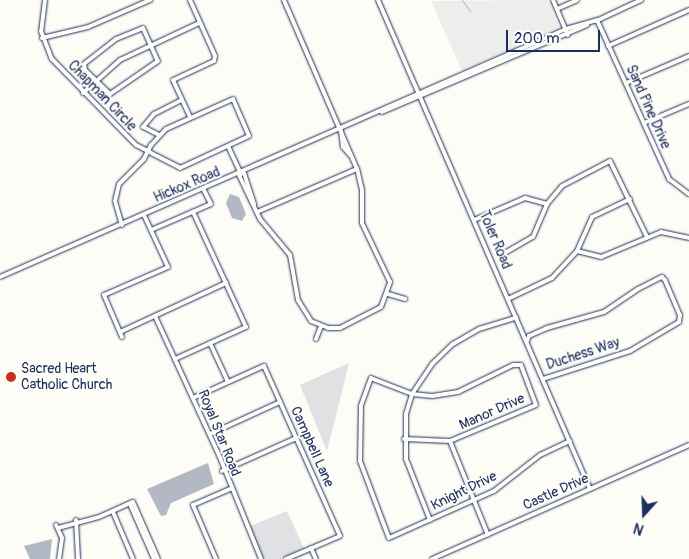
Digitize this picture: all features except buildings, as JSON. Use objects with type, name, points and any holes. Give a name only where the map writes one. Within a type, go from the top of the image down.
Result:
[{"type":"street","points":[[45,0],[42,38],[88,27],[147,1]]},
{"type":"street","points":[[122,225],[115,201],[119,184],[148,151],[159,135],[190,118],[173,80],[214,61],[190,0]]},
{"type":"street","points":[[228,146],[257,212],[290,255],[302,311],[321,326],[340,328],[367,317],[381,307],[388,294],[388,271],[362,223],[362,190],[357,169],[352,156],[343,147],[340,131],[284,0]]},
{"type":"street","name":"Toler Road","points":[[378,0],[590,489]]},
{"type":"street","points":[[553,0],[568,35]]},
{"type":"street","points":[[557,9],[577,0]]},
{"type":"street","name":"Hickox Road","points":[[382,112],[422,98],[568,35],[641,0]]},
{"type":"street","points":[[608,46],[689,10]]},
{"type":"street","name":"Hickox Road","points":[[0,277],[340,131],[566,29],[597,20]]},
{"type":"street","name":"Sand Pine Drive","points":[[597,20],[669,180],[689,194]]},
{"type":"street","points":[[84,93],[120,60],[199,23]]},
{"type":"street","points":[[141,28],[152,44],[158,61],[130,76],[110,94],[96,80],[84,64],[104,47],[141,28]]},
{"type":"street","name":"Chapman Circle","points":[[42,38],[52,59],[121,134],[180,168],[249,136],[233,99],[190,118]]},
{"type":"street","points":[[502,63],[528,50],[530,45]]},
{"type":"street","points":[[626,83],[689,56]]},
{"type":"street","points":[[492,62],[494,66]]},
{"type":"street","points":[[159,135],[143,127],[154,114],[182,100]]},
{"type":"street","points":[[644,124],[689,104]]},
{"type":"street","points":[[503,254],[533,237],[547,204],[570,180],[612,161],[647,237]]},
{"type":"street","points":[[257,212],[357,169]]},
{"type":"street","points":[[151,230],[211,204],[204,190]]},
{"type":"street","points":[[474,220],[524,198],[547,204]]},
{"type":"street","points":[[508,299],[549,280],[577,251],[592,217],[630,199]]},
{"type":"street","points":[[175,359],[246,327],[193,212]]},
{"type":"street","points":[[122,337],[104,295],[168,267],[144,216]]},
{"type":"street","points":[[577,251],[601,257],[647,237],[667,232],[689,238]]},
{"type":"street","name":"Duchess Way","points":[[527,341],[529,336],[547,328],[604,312],[664,278],[682,320],[630,351],[543,379]]},
{"type":"street","points":[[120,332],[226,284]]},
{"type":"street","points":[[388,294],[404,299]]},
{"type":"street","name":"Royal Star Road","points":[[155,316],[210,434],[222,471],[261,559]]},
{"type":"street","points":[[430,520],[406,459],[404,439],[412,394],[432,364],[453,344],[479,329],[516,318]]},
{"type":"street","points":[[316,338],[321,326]]},
{"type":"street","points":[[193,398],[228,382],[210,343]]},
{"type":"street","name":"Manor Drive","points":[[404,439],[450,441],[536,405],[529,382],[519,363],[458,392],[432,396],[412,394]]},
{"type":"street","name":"Campbell Lane","points":[[228,382],[264,366],[340,536],[311,548]]},
{"type":"street","name":"Knight Drive","points":[[412,394],[371,378],[360,414],[360,461],[389,538],[506,484],[540,455],[570,441]]},
{"type":"street","points":[[210,434],[280,402]]},
{"type":"street","points":[[222,471],[296,438]]},
{"type":"street","points":[[450,441],[488,535]]},
{"type":"street","name":"Castle Drive","points":[[432,559],[689,445]]},
{"type":"street","points":[[216,559],[193,505],[230,489]]},
{"type":"street","points":[[58,559],[62,538],[57,526],[113,512],[132,503]]},
{"type":"street","points":[[132,503],[154,559]]},
{"type":"street","points":[[132,503],[158,559]]},
{"type":"street","points":[[113,512],[133,559]]},
{"type":"street","points":[[76,520],[78,559]]},
{"type":"street","points":[[286,559],[311,548],[316,559]]},
{"type":"shaded area","points":[[548,0],[559,28],[462,71],[431,1]]},
{"type":"shaded area","points":[[230,194],[239,197],[246,214],[242,221],[232,218],[226,203]]},
{"type":"shaded area","points":[[349,363],[339,404],[327,451],[300,385]]},
{"type":"shaded area","points":[[208,463],[214,484],[171,503],[166,515],[161,516],[147,489]]},
{"type":"shaded area","points":[[287,511],[304,548],[280,559],[262,559],[248,527]]},
{"type":"shaded area","points":[[52,539],[50,559],[30,559],[24,546]]},
{"type":"waterway","points":[[462,0],[470,11]]},
{"type":"place","name":"Sacred Heart Catholic Church","points":[[11,377]]}]
